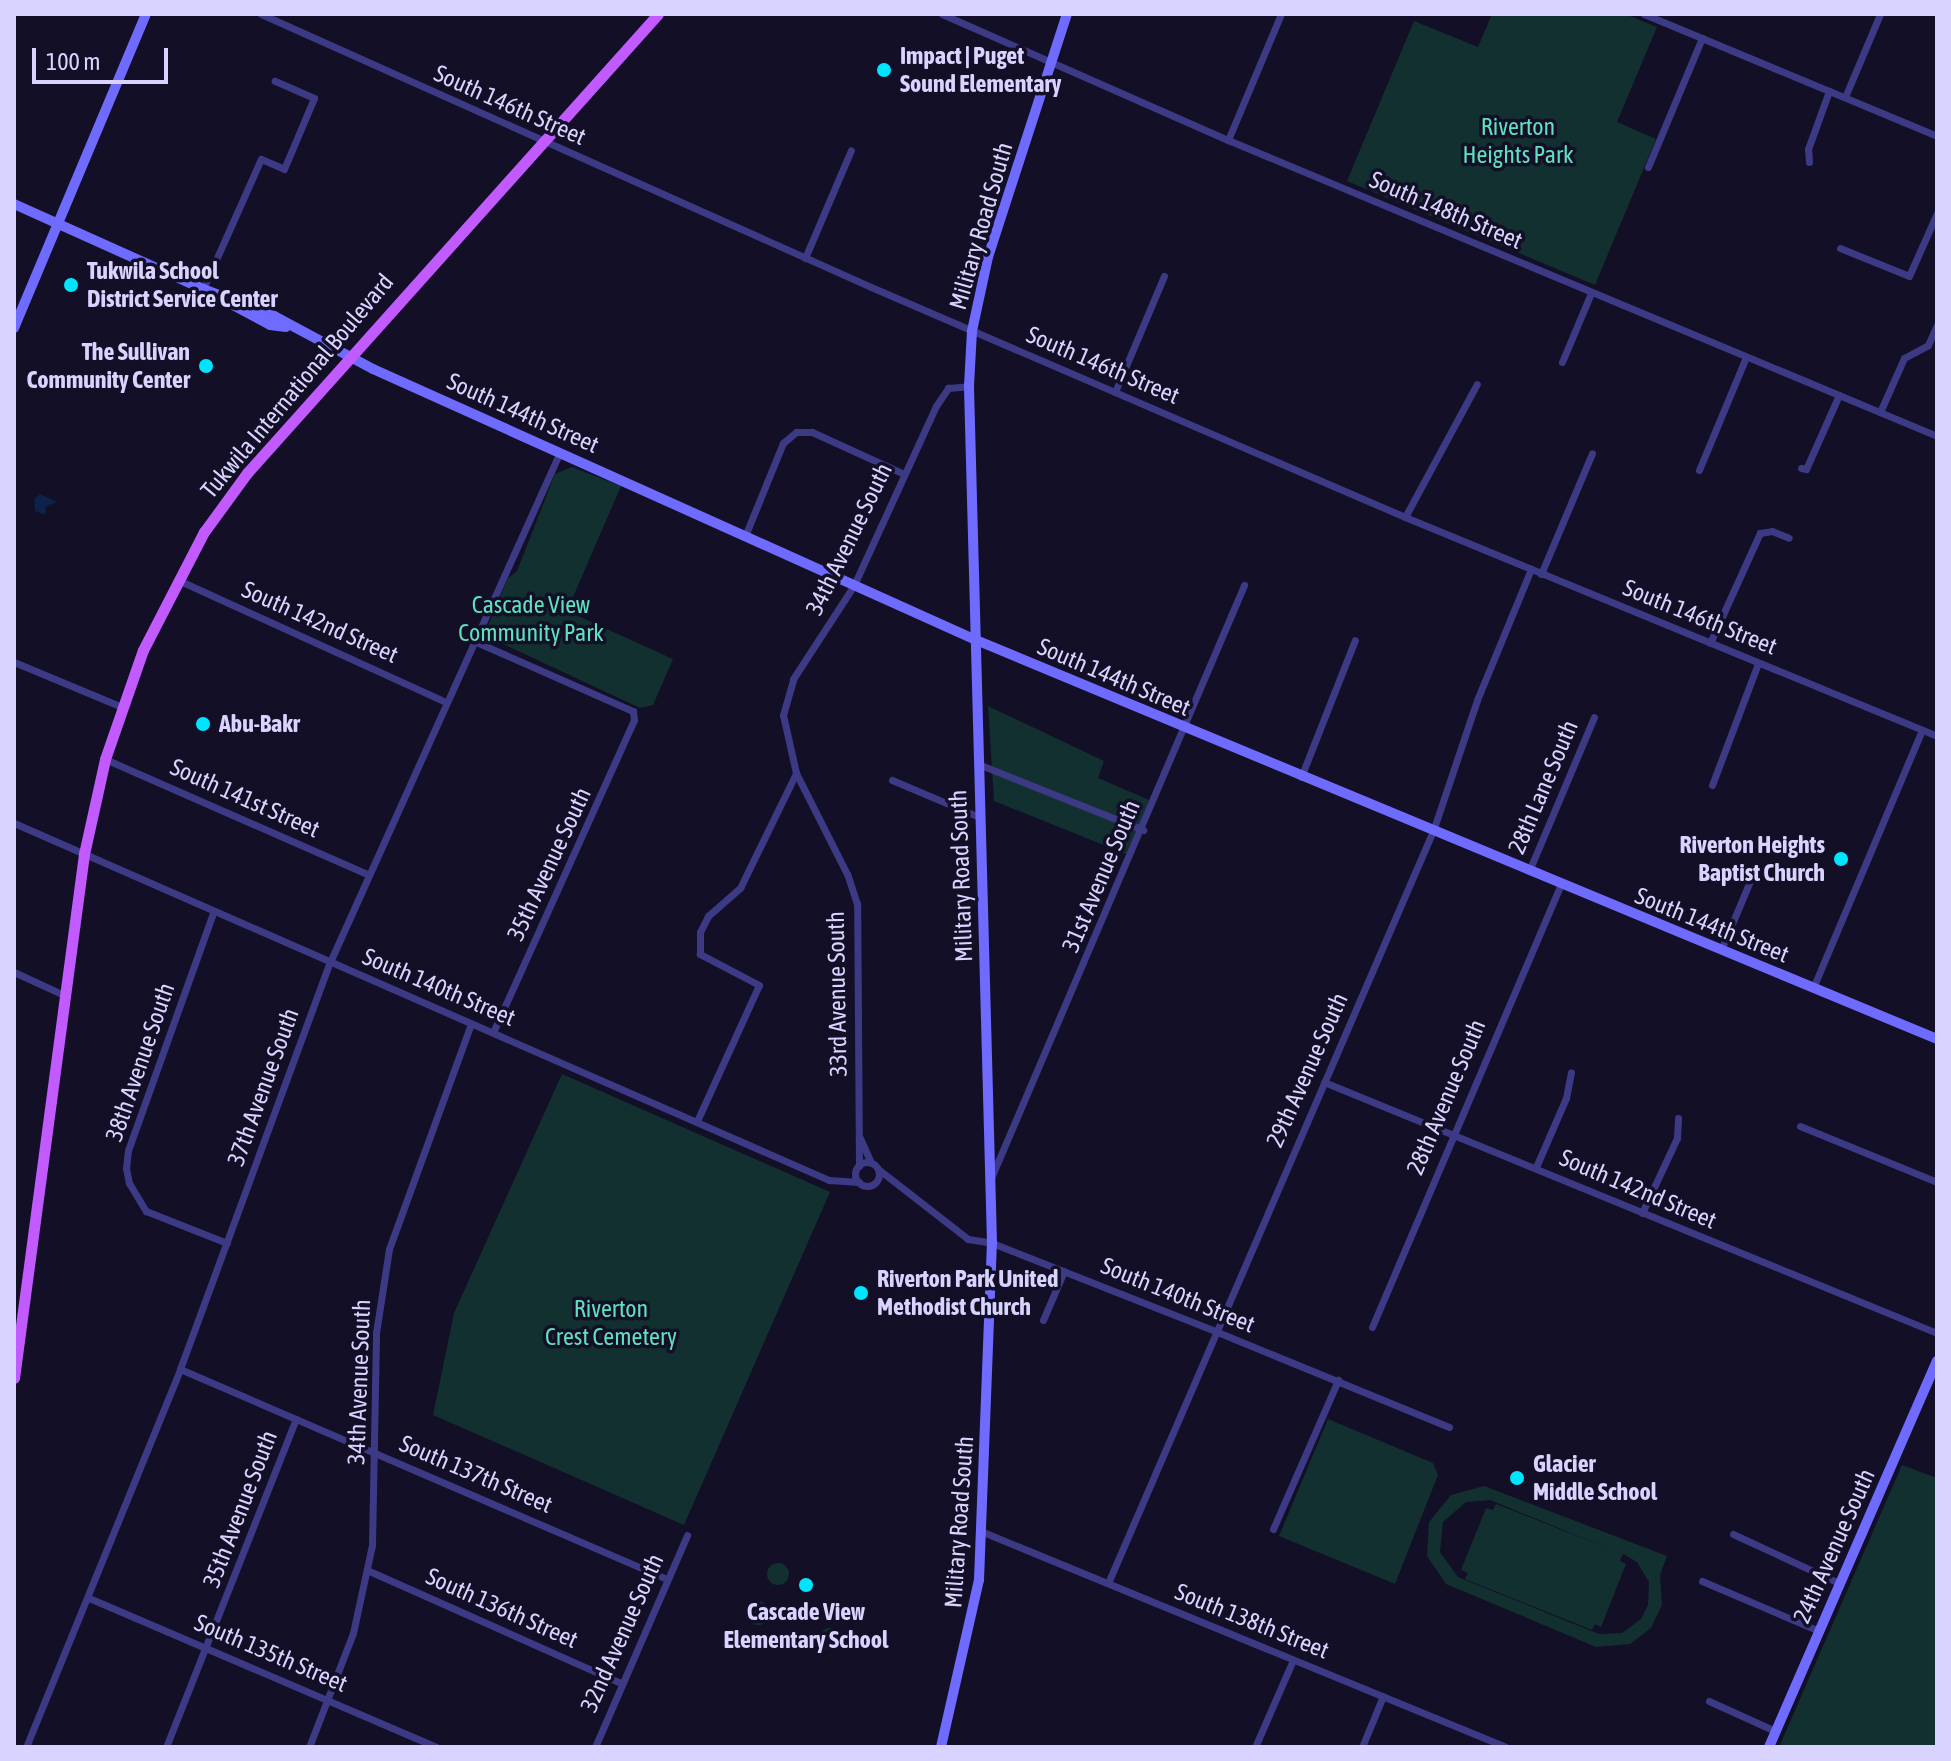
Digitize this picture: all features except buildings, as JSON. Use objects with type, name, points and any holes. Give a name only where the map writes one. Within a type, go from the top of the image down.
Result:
[{"type":"main road","name":"Tukwila International Boulevard","points":[[14,1378],[84,854],[105,759],[122,707],[177,579],[247,473],[347,356],[658,14]]},
{"type":"street","points":[[14,328],[146,14]]},
{"type":"street","name":"South 146th Street","points":[[261,14],[542,142],[972,331],[1405,517],[1937,736]]},
{"type":"street","name":"South 148th Street","points":[[942,14],[1228,140],[1937,436]]},
{"type":"street","name":"Military Road South","points":[[941,1747],[968,1646],[983,1532],[992,1243],[969,386],[972,331],[988,257],[1067,14]]},
{"type":"street","points":[[1228,140],[1281,14]]},
{"type":"street","points":[[1645,14],[1937,136]]},
{"type":"street","points":[[1845,97],[1880,14]]},
{"type":"street","points":[[1648,167],[1702,38]]},
{"type":"street","points":[[203,289],[261,159],[284,169],[314,98],[275,81]]},
{"type":"street","points":[[1809,162],[1829,91]]},
{"type":"street","points":[[805,258],[851,150]]},
{"type":"street","name":"South 144th Street","points":[[14,204],[203,289],[274,316],[286,327],[347,356],[976,640],[1186,730],[1813,988],[1936,1035]]},
{"type":"street","points":[[1840,248],[1909,276],[1937,213]]},
{"type":"street","points":[[1115,392],[1164,276]]},
{"type":"street","points":[[1562,362],[1591,293]]},
{"type":"street","points":[[1880,412],[1904,358],[1928,345],[1937,325]]},
{"type":"street","points":[[1699,470],[1746,357]]},
{"type":"street","points":[[1405,517],[1477,384]]},
{"type":"street","name":"34th Avenue South","points":[[796,773],[783,732],[787,697],[803,662],[854,585],[943,394],[948,388],[969,386]]},
{"type":"street","points":[[1801,468],[1806,469],[1839,395]]},
{"type":"street","points":[[745,536],[783,443],[796,432],[812,432],[904,474]]},
{"type":"street","name":"37th Avenue South","points":[[26,1747],[180,1369],[330,962],[560,451]]},
{"type":"street","points":[[1541,574],[1592,453]]},
{"type":"street","points":[[1710,643],[1760,533],[1772,531],[1789,538]]},
{"type":"street","name":"29th Avenue South","points":[[1108,1583],[1433,831],[1477,700],[1531,569]]},
{"type":"street","name":"South 142nd Street","points":[[177,579],[446,702]]},
{"type":"street","name":"31st Avenue South","points":[[990,1180],[1186,730],[1244,585]]},
{"type":"street","points":[[1301,777],[1355,640]]},
{"type":"street","name":"35th Avenue South","points":[[474,641],[633,711],[632,734],[493,1032]]},
{"type":"street","points":[[14,662],[122,707]]},
{"type":"street","points":[[1712,785],[1758,663]]},
{"type":"street","name":"28th Lane South","points":[[1529,871],[1594,717]]},
{"type":"street","points":[[1813,988],[1922,730]]},
{"type":"street","name":"South 141st Street","points":[[105,759],[369,875]]},
{"type":"street","points":[[978,764],[1143,830]]},
{"type":"street","points":[[697,1121],[759,985],[700,954],[700,932],[708,916],[740,888],[796,773]]},
{"type":"street","name":"33rd Avenue South","points":[[796,773],[847,874],[857,904],[856,1176]]},
{"type":"street","points":[[892,780],[979,817]]},
{"type":"street","name":"South 140th Street","points":[[14,823],[213,913],[829,1180],[856,1176]]},
{"type":"street","points":[[1721,950],[1755,869]]},
{"type":"street","name":"28th Avenue South","points":[[1372,1327],[1450,1134],[1561,884]]},
{"type":"street","name":"38th Avenue South","points":[[213,913],[128,1150],[129,1183],[156,1218],[227,1243]]},
{"type":"street","points":[[14,972],[66,996]]},
{"type":"street","name":"34th Avenue South","points":[[309,1747],[353,1633],[367,1570],[376,1453],[376,1333],[389,1249],[471,1024]]},
{"type":"street","points":[[1536,1167],[1566,1098],[1571,1072]]},
{"type":"street","name":"South 142nd Street","points":[[1324,1082],[1937,1333]]},
{"type":"street","points":[[1642,1213],[1677,1138],[1678,1118]]},
{"type":"street","points":[[1800,1126],[1937,1182]]},
{"type":"street","name":"33rd Avenue South","points":[[858,1133],[875,1166]]},
{"type":"street","points":[[875,1166],[877,1181],[869,1186],[856,1176],[875,1166]]},
{"type":"street","name":"South 140th Street","points":[[875,1166],[968,1239],[992,1243],[1064,1271],[1449,1427]]},
{"type":"street","name":"South 140th Street","points":[[877,1181],[901,1189]]},
{"type":"street","points":[[1043,1320],[1064,1271]]},
{"type":"street","name":"24th Avenue South","points":[[1769,1747],[1937,1361]]},
{"type":"street","name":"South 137th Street","points":[[180,1369],[667,1579]]},
{"type":"street","points":[[1273,1529],[1338,1380]]},
{"type":"street","name":"35th Avenue South","points":[[166,1747],[208,1648],[296,1419]]},
{"type":"street","name":"South 138th Street","points":[[983,1532],[1506,1747]]},
{"type":"street","points":[[1733,1534],[1839,1583]]},
{"type":"street","name":"32nd Avenue South","points":[[595,1747],[687,1535]]},
{"type":"street","name":"South 136th Street","points":[[367,1570],[621,1683]]},
{"type":"street","points":[[1702,1581],[1819,1631]]},
{"type":"street","name":"South 135th Street","points":[[89,1598],[436,1747]]},
{"type":"street","points":[[1255,1747],[1293,1660]]},
{"type":"street","points":[[1362,1747],[1383,1696]]},
{"type":"street","points":[[1709,1701],[1775,1731]]},
{"type":"green space","name":"Riverton Heights Park","points":[[1492,14],[1625,14],[1657,27],[1617,122],[1656,139],[1595,285],[1347,181],[1414,21],[1478,47]]},
{"type":"green space","name":"Cascade View Community Park","points":[[572,467],[621,486],[567,611],[673,659],[653,705],[640,708],[484,635],[508,578],[517,571],[555,474]]},
{"type":"green space","points":[[988,706],[1104,761],[1098,778],[1149,800],[1126,854],[994,801]]},
{"type":"green space","name":"Riverton Crest Cemetery","points":[[562,1074],[830,1192],[684,1525],[433,1415],[454,1313]]},
{"type":"green space","points":[[1328,1419],[1433,1463],[1438,1475],[1395,1584],[1279,1536]]},
{"type":"green space","points":[[1902,1465],[1937,1478],[1937,1747],[1779,1747]]},
{"type":"green space","points":[[1484,1486],[1667,1556],[1660,1575],[1662,1605],[1651,1628],[1630,1644],[1596,1647],[1446,1584],[1427,1556],[1429,1522],[1451,1495]],"holes":[[[1490,1500],[1610,1549],[1496,1504],[1493,1510],[1486,1508],[1461,1570],[1468,1573],[1465,1579],[1592,1630],[1595,1624],[1601,1627],[1626,1564],[1620,1561],[1623,1554],[1637,1562],[1649,1582],[1648,1605],[1641,1619],[1622,1633],[1599,1634],[1458,1577],[1440,1552],[1443,1522],[1466,1502]]]},
{"type":"green space","points":[[778,1563],[786,1566],[789,1574],[786,1582],[778,1585],[770,1582],[767,1574],[770,1566]]},
{"type":"green space","points":[[758,1601],[767,1604],[770,1613],[767,1622],[758,1625],[749,1622],[746,1613],[749,1604]]},
{"type":"green space","points":[[830,1628],[838,1631],[841,1639],[838,1647],[830,1650],[822,1647],[819,1639],[822,1631]]},
{"type":"water","points":[[40,494],[57,502],[46,506],[45,515],[35,511],[34,499]]},
{"type":"place","name":"Impact | Puget Sound Elementary","points":[[884,70]]},
{"type":"place","name":"Tukwila School District Service Center","points":[[71,285]]},
{"type":"place","name":"The Sullivan Community Center","points":[[206,366]]},
{"type":"place","name":"Abu-Bakr","points":[[203,724]]},
{"type":"place","name":"Riverton Heights Baptist Church","points":[[1841,859]]},
{"type":"place","name":"Riverton Park United Methodist Church","points":[[861,1293]]},
{"type":"place","name":"Glacier Middle School","points":[[1517,1478]]},
{"type":"place","name":"Cascade View Elementary School","points":[[806,1585]]}]
